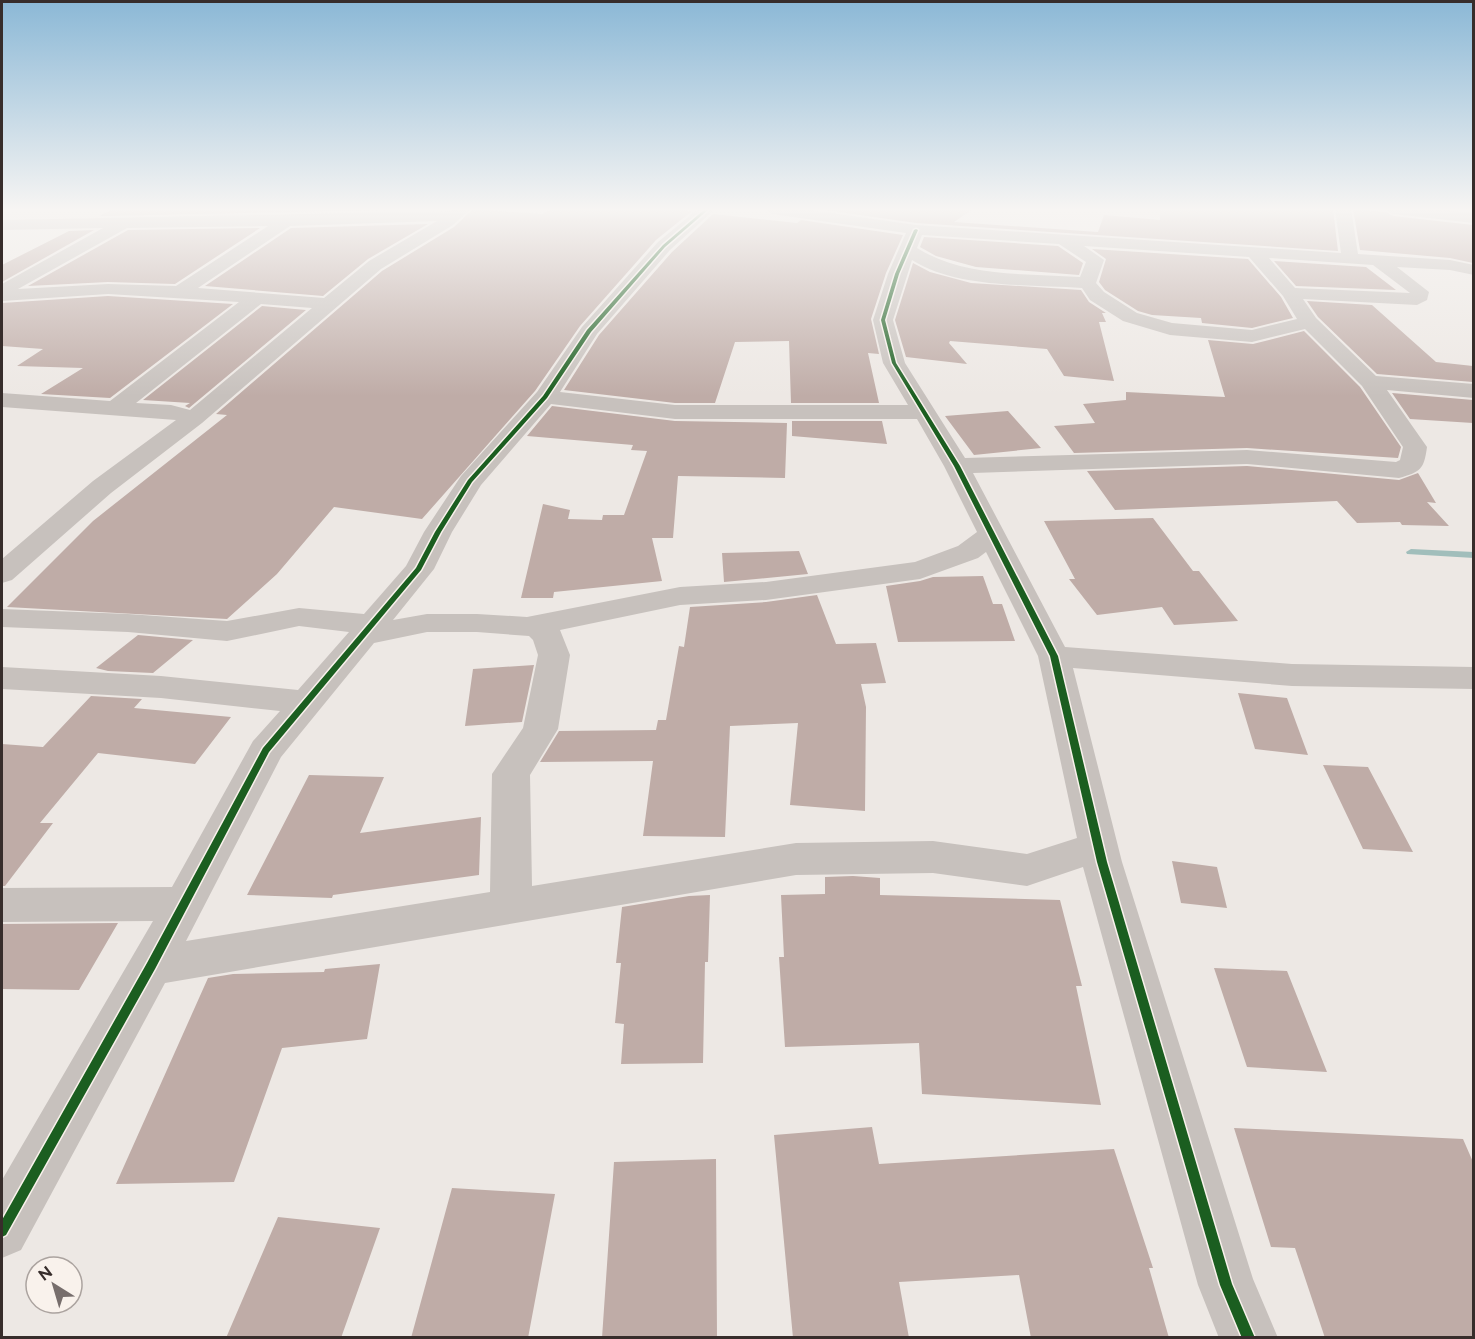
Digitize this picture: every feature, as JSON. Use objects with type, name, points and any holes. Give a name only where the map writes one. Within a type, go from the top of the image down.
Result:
[{"type":"street","points":[[2,291],[38,271]]},
{"type":"street","points":[[180,292],[210,271]]},
{"type":"street","points":[[2,574],[12,554],[194,418],[367,271]]},
{"type":"street","points":[[2,1231],[151,966],[266,750],[419,569],[438,532],[470,481],[544,397],[590,331],[642,271]]},
{"type":"street","points":[[898,271],[883,320],[894,363],[957,466],[1054,656],[1098,846],[1226,1285],[1249,1338]]},
{"type":"street","points":[[958,271],[1087,283],[1097,296],[1130,317],[1170,329],[1252,336],[1309,322]]},
{"type":"street","points":[[1087,283],[1091,271]]},
{"type":"street","points":[[957,466],[1247,457],[1399,470],[1412,464],[1415,447],[1370,382],[1309,322],[1290,292],[1272,271]]},
{"type":"street","points":[[1290,292],[1417,299],[1420,296],[1420,292],[1392,271]]},
{"type":"street","points":[[2,296],[108,289],[180,292],[327,304]]},
{"type":"street","points":[[9,315],[32,295]]},
{"type":"street","points":[[115,408],[257,298]]},
{"type":"street","points":[[1370,382],[1473,391]]},
{"type":"street","points":[[544,397],[675,412],[923,412]]},
{"type":"street","points":[[2,400],[171,412],[194,418]]},
{"type":"street","points":[[2,618],[128,623],[227,631],[299,617],[369,630],[427,624],[535,625],[680,596],[766,591],[920,570],[968,552],[992,534]]},
{"type":"street","points":[[511,907],[511,774],[540,729],[554,655],[549,636],[535,625]]},
{"type":"street","points":[[1054,656],[1292,675],[1473,678]]},
{"type":"street","points":[[2,678],[161,687],[307,702]]},
{"type":"street","points":[[151,966],[796,860],[933,857],[1027,870],[1098,846]]},
{"type":"street","points":[[2,905],[184,904]]},
{"type":"building","points":[[2,271],[21,271],[2,282]]},
{"type":"building","points":[[54,271],[194,271],[175,284],[108,282],[28,286]]},
{"type":"building","points":[[227,271],[353,271],[323,296],[205,286]]},
{"type":"building","points":[[381,271],[628,271],[580,326],[535,391],[422,519],[334,507],[277,574],[227,619],[7,607],[93,521],[227,415],[216,414]]},
{"type":"building","points":[[655,271],[887,271],[871,319],[879,354],[868,353],[879,403],[791,403],[789,341],[735,342],[715,403],[675,403],[564,390],[599,335]]},
{"type":"building","points":[[910,271],[929,271],[971,283],[1081,290],[1089,302],[1106,313],[1102,313],[1106,322],[1099,322],[1114,381],[1064,376],[1047,349],[950,341],[949,343],[967,364],[906,357],[895,320]]},
{"type":"building","points":[[1034,271],[1080,271],[1079,275]]},
{"type":"building","points":[[1102,271],[1259,271],[1281,297],[1293,318],[1252,328],[1202,323],[1201,318],[1152,315],[1138,311],[1105,290],[1099,282]]},
{"type":"building","points":[[1283,271],[1372,271],[1396,290],[1296,286]]},
{"type":"building","points":[[108,296],[233,304],[110,398],[41,394],[83,368],[17,366],[43,349],[2,346],[2,303]]},
{"type":"building","points":[[1307,301],[1372,305],[1436,362],[1473,366],[1473,382],[1377,374],[1318,317]]},
{"type":"building","points":[[262,306],[306,310],[189,408],[185,406],[190,403],[143,400]]},
{"type":"building","points":[[1304,331],[1360,387],[1401,447],[1398,458],[1247,448],[1074,453],[1054,426],[1095,423],[1083,404],[1126,400],[1126,392],[1225,397],[1208,340],[1253,344]]},
{"type":"building","points":[[1392,393],[1473,400],[1473,423],[1410,419]]},
{"type":"building","points":[[552,406],[675,421],[787,423],[785,478],[678,476],[673,538],[652,538],[662,581],[554,592],[553,598],[521,598],[543,504],[570,510],[568,519],[602,520],[603,515],[624,515],[647,451],[631,450],[633,445],[527,436]]},
{"type":"building","points":[[1008,411],[1041,448],[974,455],[945,416]]},
{"type":"building","points":[[792,421],[882,421],[887,444],[792,436]]},
{"type":"building","points":[[1247,466],[1399,480],[1418,473],[1436,503],[1427,502],[1449,526],[1402,525],[1400,522],[1357,523],[1337,501],[1115,510],[1087,471]]},
{"type":"building","points":[[1153,518],[1193,571],[1199,571],[1238,621],[1174,625],[1162,607],[1097,615],[1069,579],[1075,579],[1044,521]]},
{"type":"building","points":[[799,551],[808,574],[724,582],[722,553]]},
{"type":"building","points":[[983,576],[993,604],[1002,604],[1015,641],[898,642],[886,586],[933,577]]},
{"type":"building","points":[[817,595],[836,644],[876,643],[886,683],[861,684],[866,707],[865,811],[790,805],[798,723],[730,726],[725,837],[643,836],[653,761],[540,762],[559,731],[656,730],[658,720],[666,720],[679,646],[684,647],[690,607],[766,602]]},
{"type":"building","points":[[138,635],[193,640],[153,673],[108,671],[96,668]]},
{"type":"building","points":[[534,665],[522,722],[465,726],[473,669]]},
{"type":"building","points":[[1238,693],[1287,698],[1308,755],[1255,749]]},
{"type":"building","points":[[91,696],[142,699],[134,708],[231,717],[195,764],[98,753],[40,823],[53,823],[5,886],[2,886],[2,744],[43,747]]},
{"type":"building","points":[[1323,765],[1368,767],[1413,852],[1363,849]]},
{"type":"building","points":[[309,775],[384,777],[360,833],[481,817],[479,875],[333,895],[332,898],[247,895]]},
{"type":"building","points":[[1172,861],[1217,867],[1227,908],[1181,903]]},
{"type":"building","points":[[825,877],[880,878],[880,895],[1060,900],[1082,986],[1076,986],[1101,1105],[922,1094],[919,1043],[785,1047],[779,957],[784,957],[781,895],[825,894]]},
{"type":"building","points":[[710,895],[708,962],[705,962],[703,1063],[621,1064],[624,1024],[615,1023],[621,963],[616,963],[622,907],[689,896]]},
{"type":"building","points":[[118,923],[79,990],[2,989],[2,924]]},
{"type":"building","points":[[380,964],[367,1039],[282,1048],[234,1182],[116,1184],[208,978],[233,974],[324,972],[325,969]]},
{"type":"building","points":[[1214,968],[1287,971],[1327,1072],[1247,1067]]},
{"type":"building","points":[[872,1127],[879,1164],[1114,1149],[1153,1268],[1149,1268],[1169,1338],[1031,1338],[1019,1275],[899,1282],[909,1338],[793,1338],[774,1135]]},
{"type":"building","points":[[1234,1128],[1463,1139],[1473,1162],[1473,1338],[1325,1338],[1295,1248],[1271,1247]]},
{"type":"building","points":[[716,1159],[717,1338],[602,1338],[614,1162]]},
{"type":"building","points":[[452,1188],[555,1194],[528,1338],[411,1338]]},
{"type":"building","points":[[278,1217],[380,1228],[341,1338],[226,1338]]},
{"type":"waterway","points":[[1411,552],[1474,555]]},
{"type":"cycle path","points":[[2,1231],[151,966],[266,750],[419,569],[438,532],[470,481],[545,397],[589,331],[642,271]]},
{"type":"cycle path","points":[[898,271],[883,320],[894,363],[957,466],[1054,656],[1102,862],[1226,1285],[1249,1338]]}]
